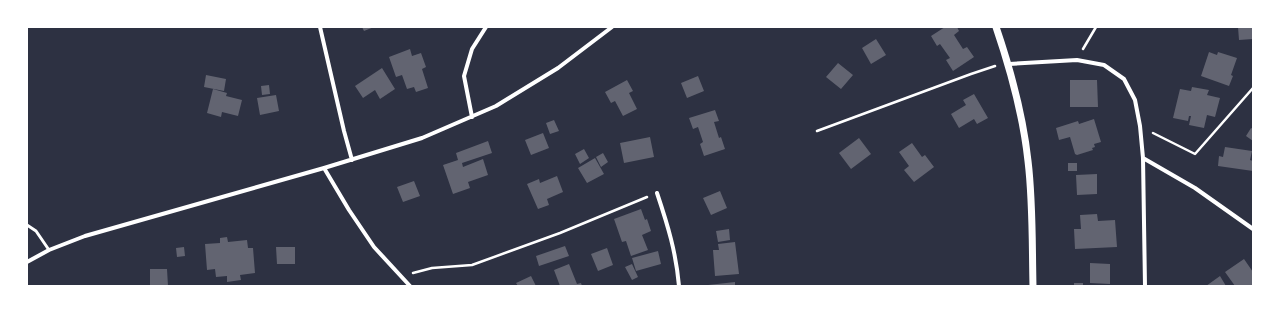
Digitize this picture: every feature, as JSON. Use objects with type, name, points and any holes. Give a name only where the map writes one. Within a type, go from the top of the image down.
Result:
[{"type":"street","points":[[320,27],[352,160]]},
{"type":"street","points":[[472,118],[464,76],[472,49],[486,27]]},
{"type":"street","points":[[27,262],[49,250],[85,236],[352,160],[422,138],[472,118],[496,106],[558,68],[612,27]]},
{"type":"street","points":[[996,27],[1009,64],[1021,112],[1028,161],[1032,217],[1033,286]]},
{"type":"street","points":[[1009,64],[1077,60],[1104,65],[1124,79],[1135,100],[1140,126],[1143,158],[1145,286]]},
{"type":"street","points":[[1143,158],[1195,188],[1253,229]]},
{"type":"street","points":[[324,168],[374,248],[410,286]]},
{"type":"street","points":[[657,193],[673,246],[679,286]]},
{"type":"lane","points":[[27,225],[36,231],[49,250]]},
{"type":"path","points":[[1077,60],[1096,27]]},
{"type":"path","points":[[817,131],[991,66],[1009,64]]},
{"type":"path","points":[[1140,126],[1195,154],[1253,88]]},
{"type":"path","points":[[402,278],[432,268],[472,265],[560,233],[657,193]]},
{"type":"building","points":[[362,27],[374,27],[364,31]]},
{"type":"building","points":[[945,27],[957,27],[959,31],[954,35],[963,49],[967,47],[974,57],[953,71],[946,60],[950,58],[940,44],[937,46],[931,36]]},
{"type":"building","points":[[1238,27],[1253,27],[1253,39],[1239,40]]},
{"type":"building","points":[[876,39],[886,55],[871,64],[862,48]]},
{"type":"building","points":[[410,49],[412,56],[421,53],[426,67],[422,69],[428,88],[416,92],[414,87],[407,89],[402,75],[396,77],[389,57]]},
{"type":"building","points":[[1209,52],[1217,55],[1218,52],[1237,58],[1229,86],[1201,76]]},
{"type":"building","points":[[838,63],[853,75],[841,89],[826,77]]},
{"type":"building","points":[[382,68],[395,89],[380,99],[375,90],[363,98],[355,86]]},
{"type":"building","points":[[206,75],[226,79],[224,91],[204,87]]},
{"type":"building","points":[[698,76],[704,91],[687,98],[681,83]]},
{"type":"building","points":[[627,80],[633,91],[629,93],[637,109],[623,116],[615,101],[611,103],[605,92]]},
{"type":"building","points":[[1070,80],[1097,80],[1098,107],[1070,107]]},
{"type":"building","points":[[269,85],[270,94],[262,95],[261,86]]},
{"type":"building","points":[[1192,87],[1209,90],[1207,95],[1220,98],[1215,117],[1207,115],[1204,128],[1189,125],[1191,116],[1189,116],[1188,121],[1173,118],[1180,89],[1191,91]]},
{"type":"building","points":[[213,89],[227,93],[226,96],[242,100],[238,116],[222,112],[221,117],[207,113]]},
{"type":"building","points":[[974,94],[988,118],[977,124],[974,119],[959,128],[951,114],[966,105],[963,100]]},
{"type":"building","points":[[276,95],[279,111],[260,115],[257,98]]},
{"type":"building","points":[[715,110],[719,121],[714,122],[719,138],[721,137],[725,149],[704,156],[700,144],[703,142],[698,127],[693,129],[689,118]]},
{"type":"building","points":[[1094,119],[1101,142],[1094,144],[1095,147],[1092,148],[1093,150],[1077,155],[1075,154],[1070,137],[1059,140],[1056,128],[1078,121],[1079,124]]},
{"type":"building","points":[[554,120],[559,131],[550,134],[546,123]]},
{"type":"building","points":[[1251,128],[1253,129],[1253,141],[1246,136]]},
{"type":"building","points":[[543,133],[549,148],[531,155],[525,140]]},
{"type":"building","points":[[650,137],[654,157],[624,163],[620,143]]},
{"type":"building","points":[[859,138],[871,154],[851,169],[839,153]]},
{"type":"building","points":[[488,141],[492,153],[462,163],[463,167],[483,159],[488,175],[468,182],[470,188],[453,194],[443,165],[458,160],[456,153]]},
{"type":"building","points":[[912,143],[922,157],[925,155],[934,167],[914,182],[904,170],[909,166],[899,152]]},
{"type":"building","points":[[1225,147],[1252,151],[1250,160],[1253,161],[1253,171],[1218,166],[1219,156],[1223,157]]},
{"type":"building","points":[[584,149],[589,158],[580,164],[575,154]]},
{"type":"building","points":[[603,153],[608,162],[601,167],[596,157]]},
{"type":"building","points":[[595,158],[604,174],[587,183],[578,168]]},
{"type":"building","points":[[1068,163],[1077,163],[1077,171],[1068,171]]},
{"type":"building","points":[[1097,174],[1097,194],[1077,195],[1076,175]]},
{"type":"building","points":[[557,176],[563,192],[547,199],[549,205],[538,209],[527,184],[539,179],[540,183]]},
{"type":"building","points":[[414,181],[420,196],[403,202],[397,187]]},
{"type":"building","points":[[720,191],[727,208],[711,215],[703,198]]},
{"type":"building","points":[[641,209],[645,220],[647,219],[651,231],[642,235],[648,250],[631,256],[626,241],[622,242],[614,219]]},
{"type":"building","points":[[1097,214],[1098,221],[1115,220],[1117,247],[1075,249],[1074,229],[1081,229],[1080,215]]},
{"type":"building","points":[[729,229],[730,240],[718,242],[716,231]]},
{"type":"building","points":[[227,237],[228,242],[247,240],[248,248],[253,248],[255,273],[240,275],[241,280],[227,282],[227,276],[216,277],[215,269],[207,270],[205,244],[220,243],[220,238]]},
{"type":"building","points":[[735,242],[739,274],[715,276],[713,250],[719,250],[718,244]]},
{"type":"building","points":[[565,246],[569,256],[539,266],[536,256]]},
{"type":"building","points":[[184,247],[185,256],[177,257],[176,248]]},
{"type":"building","points":[[276,247],[295,247],[295,264],[277,264]]},
{"type":"building","points":[[607,248],[613,265],[598,271],[591,254]]},
{"type":"building","points":[[658,251],[661,264],[636,271],[632,258]]},
{"type":"building","points":[[1244,259],[1253,272],[1253,286],[1235,286],[1225,272]]},
{"type":"building","points":[[1090,263],[1110,264],[1110,284],[1090,283]]},
{"type":"building","points":[[569,264],[577,284],[581,283],[582,286],[560,286],[554,270]]},
{"type":"building","points":[[632,264],[638,277],[632,280],[625,267]]},
{"type":"building","points":[[150,269],[167,269],[168,286],[150,286]]},
{"type":"building","points":[[531,276],[536,286],[518,286],[516,283]]},
{"type":"building","points":[[1220,276],[1226,286],[1206,286]]},
{"type":"building","points":[[735,282],[735,286],[708,286],[708,285]]},
{"type":"building","points":[[1074,283],[1083,283],[1083,286],[1074,286]]}]
